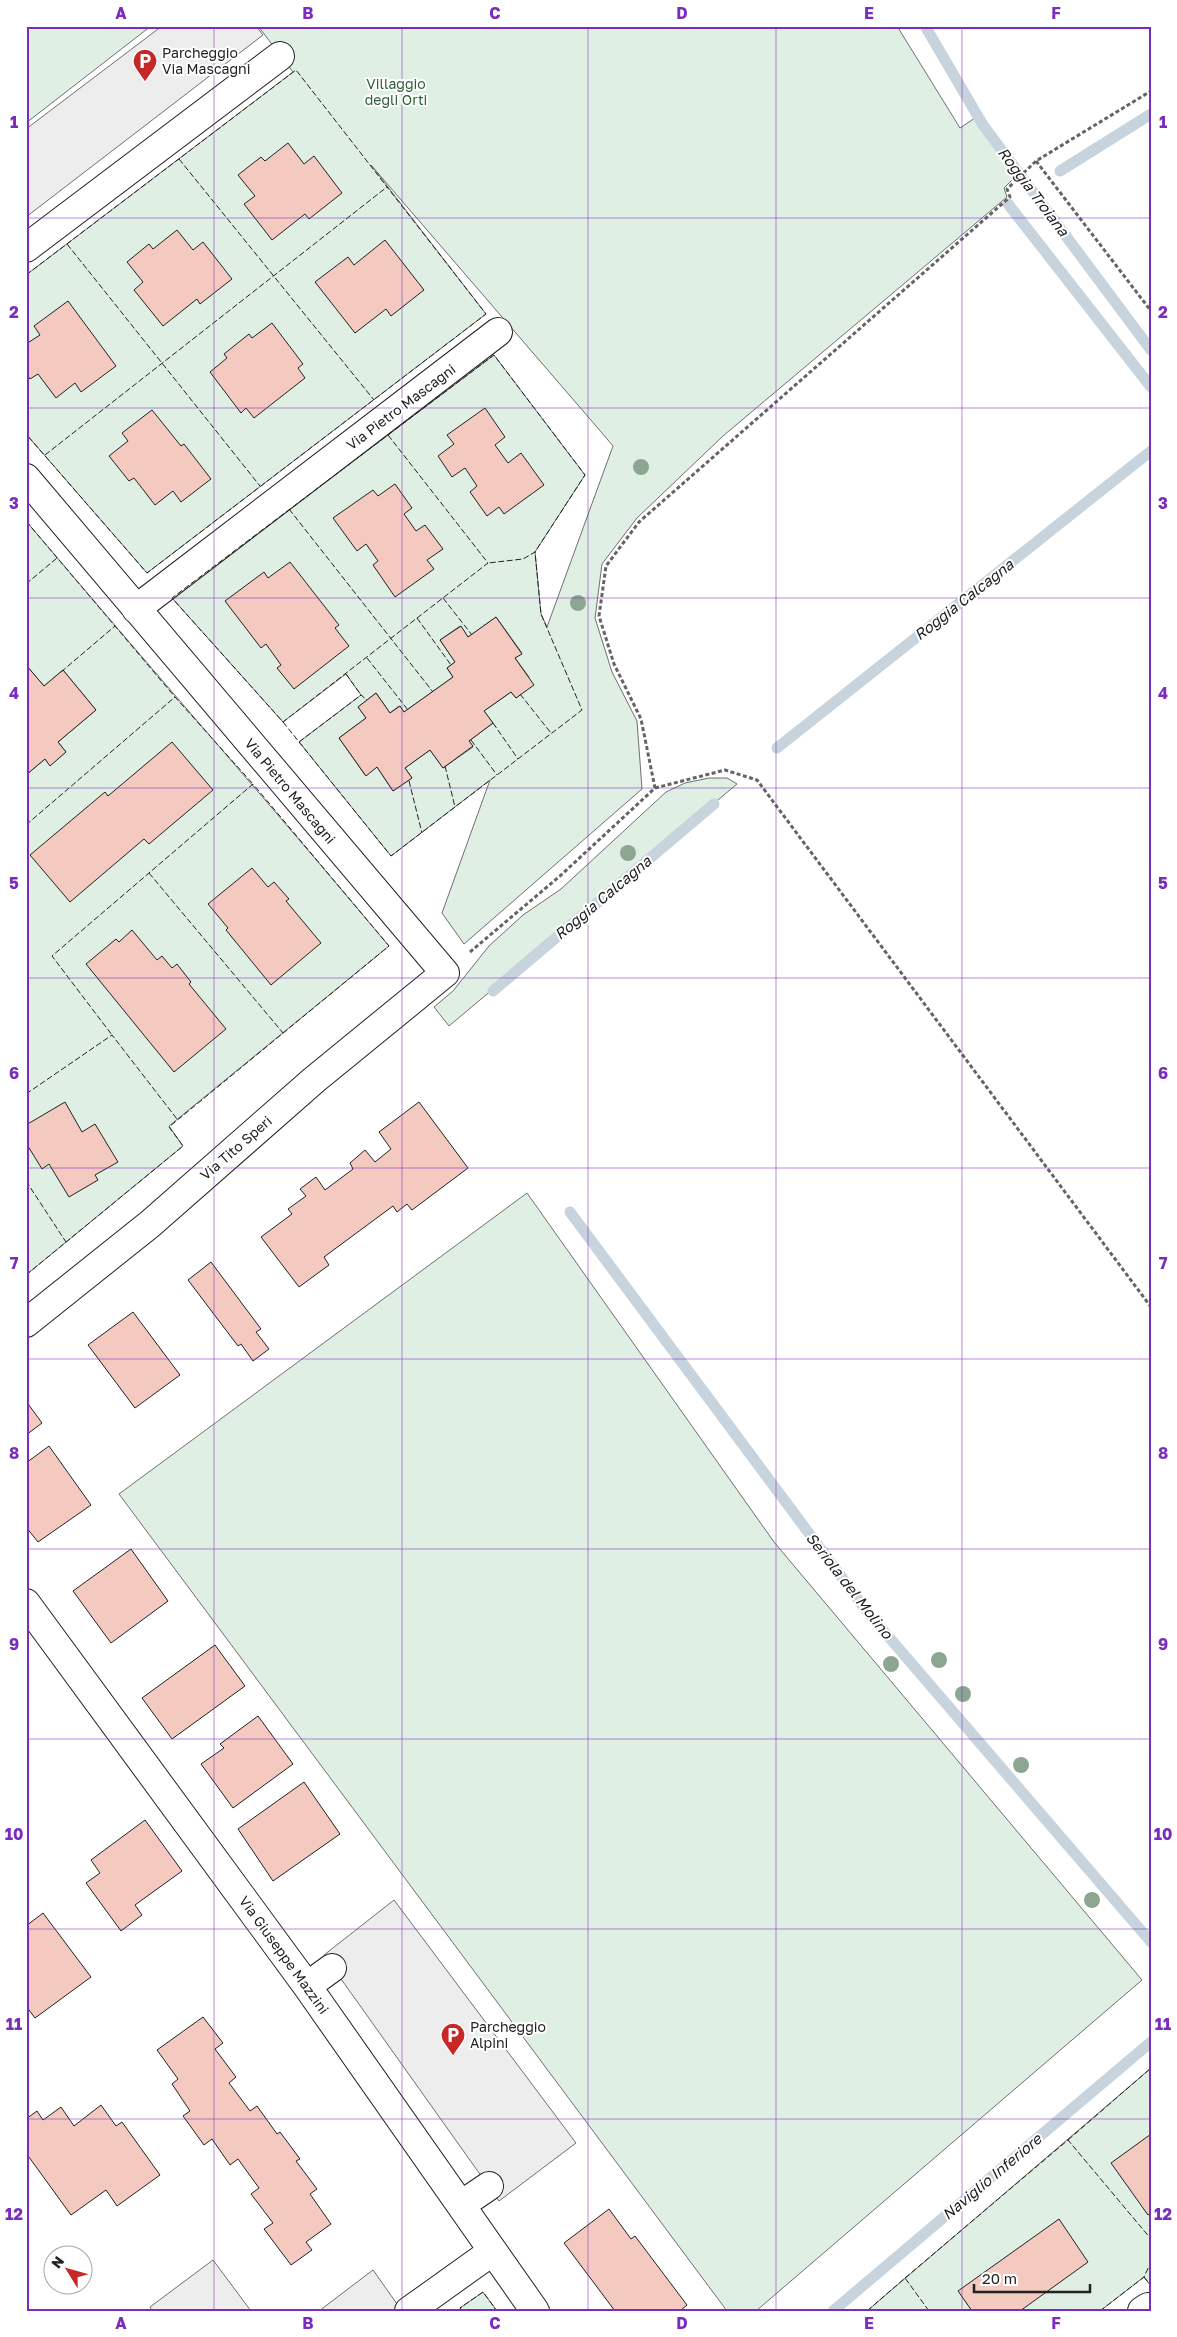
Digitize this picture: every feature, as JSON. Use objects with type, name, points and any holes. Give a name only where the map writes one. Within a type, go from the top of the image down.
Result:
[{"type":"street","points":[[26,248],[280,56]]},
{"type":"street","name":"Via Pietro Mascagni","points":[[136,609],[498,332]]},
{"type":"street","name":"Via Pietro Mascagni","points":[[26,478],[445,973]]},
{"type":"street","name":"Via Tito Speri","points":[[26,1323],[150,1224],[314,1080],[445,973]]},
{"type":"street","name":"Via Giuseppe Mazzini","points":[[26,1603],[306,1986],[535,2311]]},
{"type":"street","points":[[306,1986],[332,1968]]},
{"type":"street","points":[[462,2205],[488,2186]]},
{"type":"street","points":[[409,2311],[493,2250]]},
{"type":"path","points":[[655,788],[641,719],[614,664],[599,616],[606,566],[639,522],[1010,197],[1007,189],[1036,161],[1151,91]]},
{"type":"path","points":[[1036,161],[1151,311]]},
{"type":"path","points":[[445,973],[560,876],[655,788],[725,770],[757,780],[1151,1307]]},
{"type":"green space","points":[[26,26],[151,26],[26,123]]},
{"type":"green space","name":"Villaggio degli Orti","points":[[258,26],[897,26],[960,128],[975,118],[1016,176],[1004,188],[1007,197],[723,436],[637,518],[602,564],[595,618],[612,672],[637,721],[642,789],[464,944],[442,913],[490,780],[391,856],[299,742],[361,695],[346,674],[283,722],[172,598],[494,355],[585,475],[535,552],[541,614],[547,627],[613,446],[596,426],[371,165],[486,314],[147,573],[26,434],[26,275],[293,72]],"holes":[[[496,617],[522,653],[515,658],[529,677],[523,692],[516,698],[511,692],[484,711],[493,723],[469,741],[473,747],[443,768],[430,750],[405,768],[412,778],[393,791],[377,767],[365,775],[339,738],[366,718],[358,707],[376,693],[390,713],[399,706],[404,712],[453,677],[447,668],[455,662],[440,640],[460,626],[468,637]]]},
{"type":"green space","points":[[26,521],[389,946],[169,1126],[183,1146],[26,1275],[26,775],[45,759],[50,765],[66,752],[58,742],[96,710],[63,670],[44,686],[26,665]]},
{"type":"green space","points":[[709,778],[727,778],[737,784],[449,1026],[434,1007],[453,991],[489,946],[523,915],[561,889],[666,792],[685,783]]},
{"type":"green space","points":[[527,1193],[774,1542],[1142,1980],[756,2311],[727,2311],[119,1494]]},
{"type":"green space","points":[[1151,2068],[1151,2286],[1144,2277],[1100,2311],[867,2311]]},
{"type":"green space","points":[[483,2292],[497,2311],[462,2311],[460,2308]]},
{"type":"shaded area","name":"Parcheggio Via Mascagni","points":[[162,26],[256,26],[263,35],[26,217],[26,129]]},
{"type":"shaded area","name":"Parcheggio Alpini","points":[[394,1900],[576,2143],[499,2201],[324,1955]]},
{"type":"shaded area","points":[[213,2260],[251,2311],[152,2311],[150,2307]]},
{"type":"shaded area","points":[[373,2270],[402,2311],[319,2311]]},
{"type":"building","points":[[288,143],[304,164],[314,156],[342,193],[309,219],[305,214],[272,240],[244,204],[255,196],[238,175],[261,157],[265,161]]},
{"type":"building","points":[[177,230],[193,250],[203,242],[232,279],[200,304],[197,299],[163,326],[134,290],[143,282],[127,262],[149,244],[153,249]]},
{"type":"building","points":[[385,240],[424,290],[391,316],[386,309],[355,333],[315,282],[348,257],[354,265]]},
{"type":"building","points":[[68,301],[116,366],[81,392],[75,383],[56,398],[38,374],[30,379],[26,373],[26,344],[40,335],[34,326]]},
{"type":"building","points":[[272,323],[303,364],[298,368],[305,378],[254,418],[246,408],[241,413],[210,372],[227,358],[224,354],[249,334],[252,338]]},
{"type":"building","points":[[485,408],[505,437],[495,445],[508,463],[521,453],[544,485],[504,514],[499,507],[487,516],[470,492],[477,486],[465,468],[452,477],[438,456],[454,444],[447,435]]},
{"type":"building","points":[[152,410],[181,446],[184,444],[211,479],[181,502],[173,491],[155,505],[134,478],[129,481],[109,456],[128,441],[122,433]]},
{"type":"building","points":[[395,484],[412,508],[404,514],[416,531],[425,525],[443,549],[427,560],[434,569],[395,597],[373,565],[378,561],[366,544],[357,551],[333,518],[373,490],[378,496]]},
{"type":"building","points":[[290,562],[339,625],[335,628],[349,646],[294,689],[277,668],[281,665],[266,644],[261,648],[225,601],[264,572],[268,578]]},
{"type":"building","points":[[496,617],[522,654],[515,658],[534,685],[516,698],[511,692],[484,711],[493,723],[469,741],[473,746],[443,768],[430,750],[405,768],[412,778],[393,791],[377,767],[366,776],[339,738],[366,718],[358,707],[376,693],[390,713],[400,706],[404,712],[453,677],[447,668],[455,662],[440,640],[461,626],[468,637]]},
{"type":"building","points":[[26,665],[44,686],[63,670],[96,710],[58,742],[66,752],[50,766],[45,759],[26,775]]},
{"type":"building","points":[[172,742],[213,790],[149,844],[144,839],[70,902],[30,855],[105,792],[108,796]]},
{"type":"building","points":[[252,868],[268,887],[274,882],[289,899],[286,901],[321,943],[271,985],[226,930],[228,928],[208,904]]},
{"type":"building","points":[[132,930],[157,960],[162,956],[172,968],[177,964],[191,982],[189,984],[226,1029],[174,1072],[86,964],[116,939],[119,942]]},
{"type":"building","points":[[65,1102],[82,1132],[95,1124],[118,1162],[95,1175],[98,1180],[69,1197],[49,1164],[42,1169],[26,1143],[26,1125]]},
{"type":"building","points":[[419,1102],[468,1168],[412,1210],[407,1204],[397,1212],[393,1206],[324,1257],[329,1265],[299,1287],[261,1237],[292,1214],[288,1209],[306,1196],[300,1189],[316,1177],[325,1190],[353,1169],[350,1163],[365,1150],[375,1162],[391,1149],[379,1132]]},
{"type":"building","points":[[211,1262],[261,1329],[256,1332],[269,1349],[253,1361],[241,1344],[238,1346],[188,1280]]},
{"type":"building","points":[[133,1312],[180,1375],[135,1408],[88,1345]]},
{"type":"building","points":[[26,1401],[42,1423],[26,1435]]},
{"type":"building","points":[[49,1446],[91,1505],[38,1542],[26,1527],[26,1463]]},
{"type":"building","points":[[131,1549],[168,1601],[111,1643],[73,1591]]},
{"type":"building","points":[[215,1645],[245,1686],[172,1739],[142,1698]]},
{"type":"building","points":[[258,1716],[293,1764],[233,1808],[201,1764],[224,1748],[220,1744]]},
{"type":"building","points":[[304,1782],[340,1834],[273,1881],[238,1829]]},
{"type":"building","points":[[145,1820],[182,1871],[135,1905],[142,1915],[121,1931],[86,1883],[100,1873],[91,1860]]},
{"type":"building","points":[[43,1913],[91,1977],[35,2018],[26,2006],[26,1926]]},
{"type":"building","points":[[203,2017],[223,2043],[215,2049],[236,2077],[229,2083],[250,2111],[257,2106],[277,2134],[280,2132],[300,2159],[296,2161],[317,2189],[310,2194],[331,2224],[306,2242],[312,2250],[291,2265],[264,2229],[273,2223],[251,2194],[259,2188],[238,2159],[230,2165],[212,2139],[204,2145],[183,2116],[190,2111],[172,2084],[178,2079],[157,2050]]},
{"type":"building","points":[[101,2105],[116,2126],[122,2122],[160,2175],[117,2206],[106,2190],[71,2215],[26,2153],[26,2119],[37,2111],[43,2120],[61,2107],[74,2126]]},
{"type":"building","points":[[1151,2134],[1151,2213],[1148,2215],[1111,2163]]},
{"type":"building","points":[[609,2209],[631,2239],[635,2236],[687,2305],[680,2311],[615,2311],[564,2243]]},
{"type":"building","points":[[1059,2219],[1088,2262],[1020,2311],[972,2311],[958,2291]]},
{"type":"waterway","name":"Roggia Troiana","points":[[925,26],[983,125],[1151,350]]},
{"type":"waterway","name":"Roggia Calcagna","points":[[1060,171],[1151,114]]},
{"type":"waterway","name":"Roggia Calcagna","points":[[1008,204],[1151,387]]},
{"type":"waterway","name":"Roggia Calcagna","points":[[777,748],[1151,451]]},
{"type":"waterway","name":"Roggia Calcagna","points":[[493,991],[714,804]]},
{"type":"waterway","name":"Seriola del Molino","points":[[570,1212],[869,1614],[1151,1942]]},
{"type":"waterway","name":"Naviglio Inferiore","points":[[833,2311],[1151,2042]]},
{"type":"fence","points":[[26,275],[296,70],[486,314],[147,573],[26,434]]},
{"type":"fence","points":[[179,159],[374,400]]},
{"type":"fence","points":[[45,455],[387,187]]},
{"type":"fence","points":[[67,244],[260,486]]},
{"type":"fence","points":[[388,435],[494,355],[585,475],[535,552],[523,559],[488,563]]},
{"type":"fence","points":[[388,435],[488,563],[283,722],[172,598],[388,435]]},
{"type":"fence","points":[[289,509],[433,692]]},
{"type":"fence","points":[[26,521],[175,697]]},
{"type":"fence","points":[[283,722],[391,856],[582,710],[541,614],[535,552]]},
{"type":"fence","points":[[26,584],[57,558]]},
{"type":"fence","points":[[443,598],[472,635]]},
{"type":"fence","points":[[417,618],[451,665]]},
{"type":"fence","points":[[61,672],[115,626]]},
{"type":"fence","points":[[367,658],[408,710]]},
{"type":"fence","points":[[346,674],[361,695]]},
{"type":"fence","points":[[520,694],[551,733]]},
{"type":"fence","points":[[299,742],[361,695],[367,700]]},
{"type":"fence","points":[[26,825],[175,697],[253,784]]},
{"type":"fence","points":[[493,723],[518,759]]},
{"type":"fence","points":[[471,740],[497,775]]},
{"type":"fence","points":[[445,766],[455,807]]},
{"type":"fence","points":[[409,781],[422,833]]},
{"type":"fence","points":[[26,1275],[183,1146],[169,1127],[389,946],[253,784],[52,956],[112,1035]]},
{"type":"fence","points":[[149,873],[283,1033]]},
{"type":"fence","points":[[26,1094],[112,1035],[177,1119]]},
{"type":"fence","points":[[26,1181],[66,1242]]},
{"type":"fence","points":[[1068,2140],[1151,2068]]},
{"type":"fence","points":[[905,2278],[1068,2140],[1151,2239]]},
{"type":"fence","points":[[1100,2311],[1144,2277],[1151,2262]]},
{"type":"fence","points":[[1144,2277],[1151,2286]]},
{"type":"fence","points":[[867,2311],[905,2278],[929,2311]]},
{"type":"fence","points":[[462,2311],[460,2308],[483,2292],[497,2311]]},
{"type":"place","name":"Parcheggio Via Mascagni","points":[[145,82]]},
{"type":"place","name":"Parcheggio Alpini","points":[[453,2056]]}]
